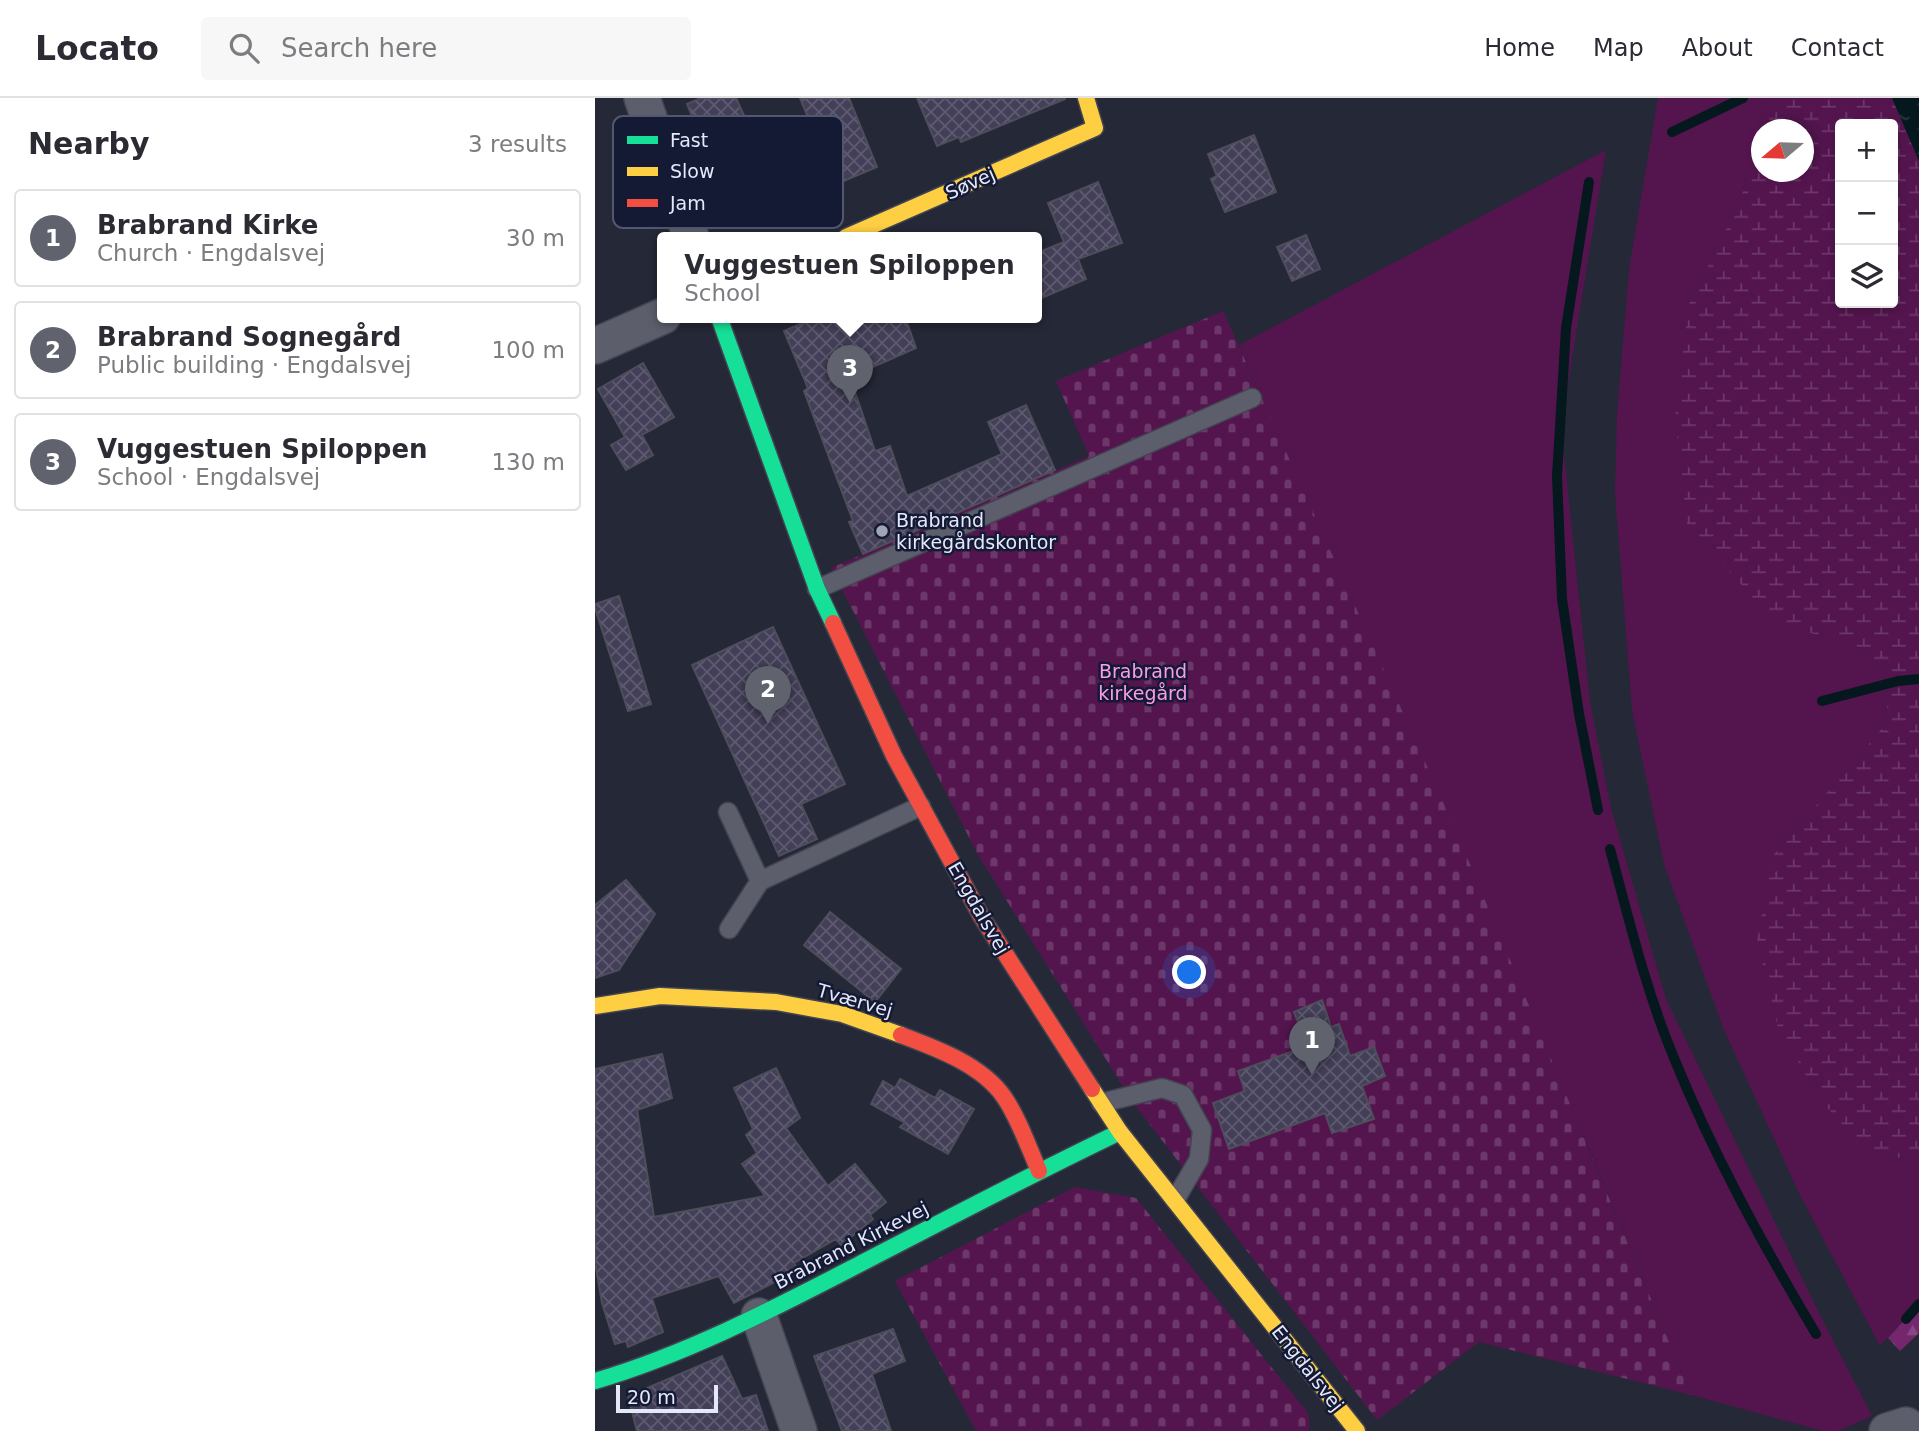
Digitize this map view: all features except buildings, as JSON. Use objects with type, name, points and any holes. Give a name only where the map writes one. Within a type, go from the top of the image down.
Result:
[{"type":"street","points":[[642,98],[648,116]]},
{"type":"street","name":"Søvej","points":[[856,232],[1095,128],[1086,98]]},
{"type":"street","points":[[595,346],[657,319]]},
{"type":"street","name":"Engdalsvej","points":[[721,323],[817,589],[894,755],[981,916],[1120,1132],[1350,1429]]},
{"type":"street","name":"Tværvej","points":[[595,1006],[660,996],[775,1002],[842,1014],[908,1038],[961,1062],[986,1077],[1002,1094],[1015,1115],[1039,1171]]},
{"type":"street","name":"Brabrand Kirkevej","points":[[595,1381],[622,1373],[759,1316],[1120,1132]]},
{"type":"street","points":[[759,1316],[799,1431]]},
{"type":"lane","points":[[817,589],[1252,398]]},
{"type":"lane","points":[[729,929],[760,881],[922,806]]},
{"type":"lane","points":[[728,812],[760,881]]},
{"type":"lane","points":[[1101,1102],[1162,1088],[1183,1096],[1202,1130],[1199,1159],[1175,1200]]},
{"type":"green space","points":[[1658,98],[1763,98],[1768,104],[1764,119],[1751,119],[1751,163],[1740,201],[1689,304],[1775,622],[1860,648],[1888,682],[1886,724],[1772,857],[1872,1158],[1919,1157],[1919,1304],[1880,1346],[1800,1195],[1724,1030],[1664,864],[1632,710],[1615,493],[1617,415],[1629,269]]},
{"type":"green space","points":[[1763,98],[1892,98],[1919,161],[1919,1157],[1872,1158],[1819,1098],[1778,1027],[1757,941],[1772,857],[1886,724],[1888,682],[1860,648],[1775,622],[1687,524],[1675,417],[1689,304],[1740,201],[1751,163],[1751,182],[1814,182],[1814,119],[1764,119],[1768,104]]},
{"type":"green space","points":[[1606,150],[1561,426],[1590,702],[1611,808],[1666,999],[1872,1416],[1838,1431],[1823,1431],[1691,1395],[1588,1146],[1239,345]]},
{"type":"green space","name":"Brabrand kirkegård","points":[[1223,311],[1460,840],[1691,1395],[1479,1342],[1377,1420],[1134,1104],[978,855],[831,568],[1089,456],[1056,381]]},
{"type":"green space","points":[[1075,1187],[1136,1198],[1308,1413],[1308,1431],[976,1431],[895,1281]]},
{"type":"green space","points":[[1919,1304],[1919,1333],[1900,1351],[1888,1338]]},
{"type":"water","points":[[1892,98],[1919,98],[1919,161]]},
{"type":"waterway","points":[[1672,132],[1743,98]]},
{"type":"waterway","points":[[1589,182],[1566,328],[1557,476],[1562,599],[1579,714],[1598,810]]},
{"type":"waterway","points":[[1822,701],[1898,681],[1919,679]]},
{"type":"waterway","points":[[1610,849],[1646,981],[1689,1094],[1740,1199],[1816,1334]]},
{"type":"waterway","points":[[1906,1319],[1919,1304]]},
{"type":"traffic: fast","points":[[721,323],[817,589],[833,623]]},
{"type":"traffic: fast","points":[[595,1381],[663,1358],[729,1329],[1120,1132]]},
{"type":"traffic: slow","points":[[857,232],[1095,128],[1086,98]]},
{"type":"traffic: slow","points":[[595,1006],[660,996],[776,1002],[842,1014],[901,1035]]},
{"type":"traffic: slow","points":[[1092,1089],[1120,1132],[1357,1431]]},
{"type":"traffic: jam","points":[[833,623],[894,756],[981,916],[1092,1089]]},
{"type":"traffic: jam","points":[[901,1035],[957,1059],[995,1086],[1014,1114],[1039,1171]]},
{"type":"place","name":"Vuggestuen Spiloppen","points":[[850,403]]},
{"type":"place","name":"Brabrand kirkegårdskontor","points":[[882,531]]},
{"type":"place","name":"Brabrand Sognegård","points":[[768,724]]},
{"type":"place","name":"Brabrand Kirke","points":[[1312,1075]]}]
